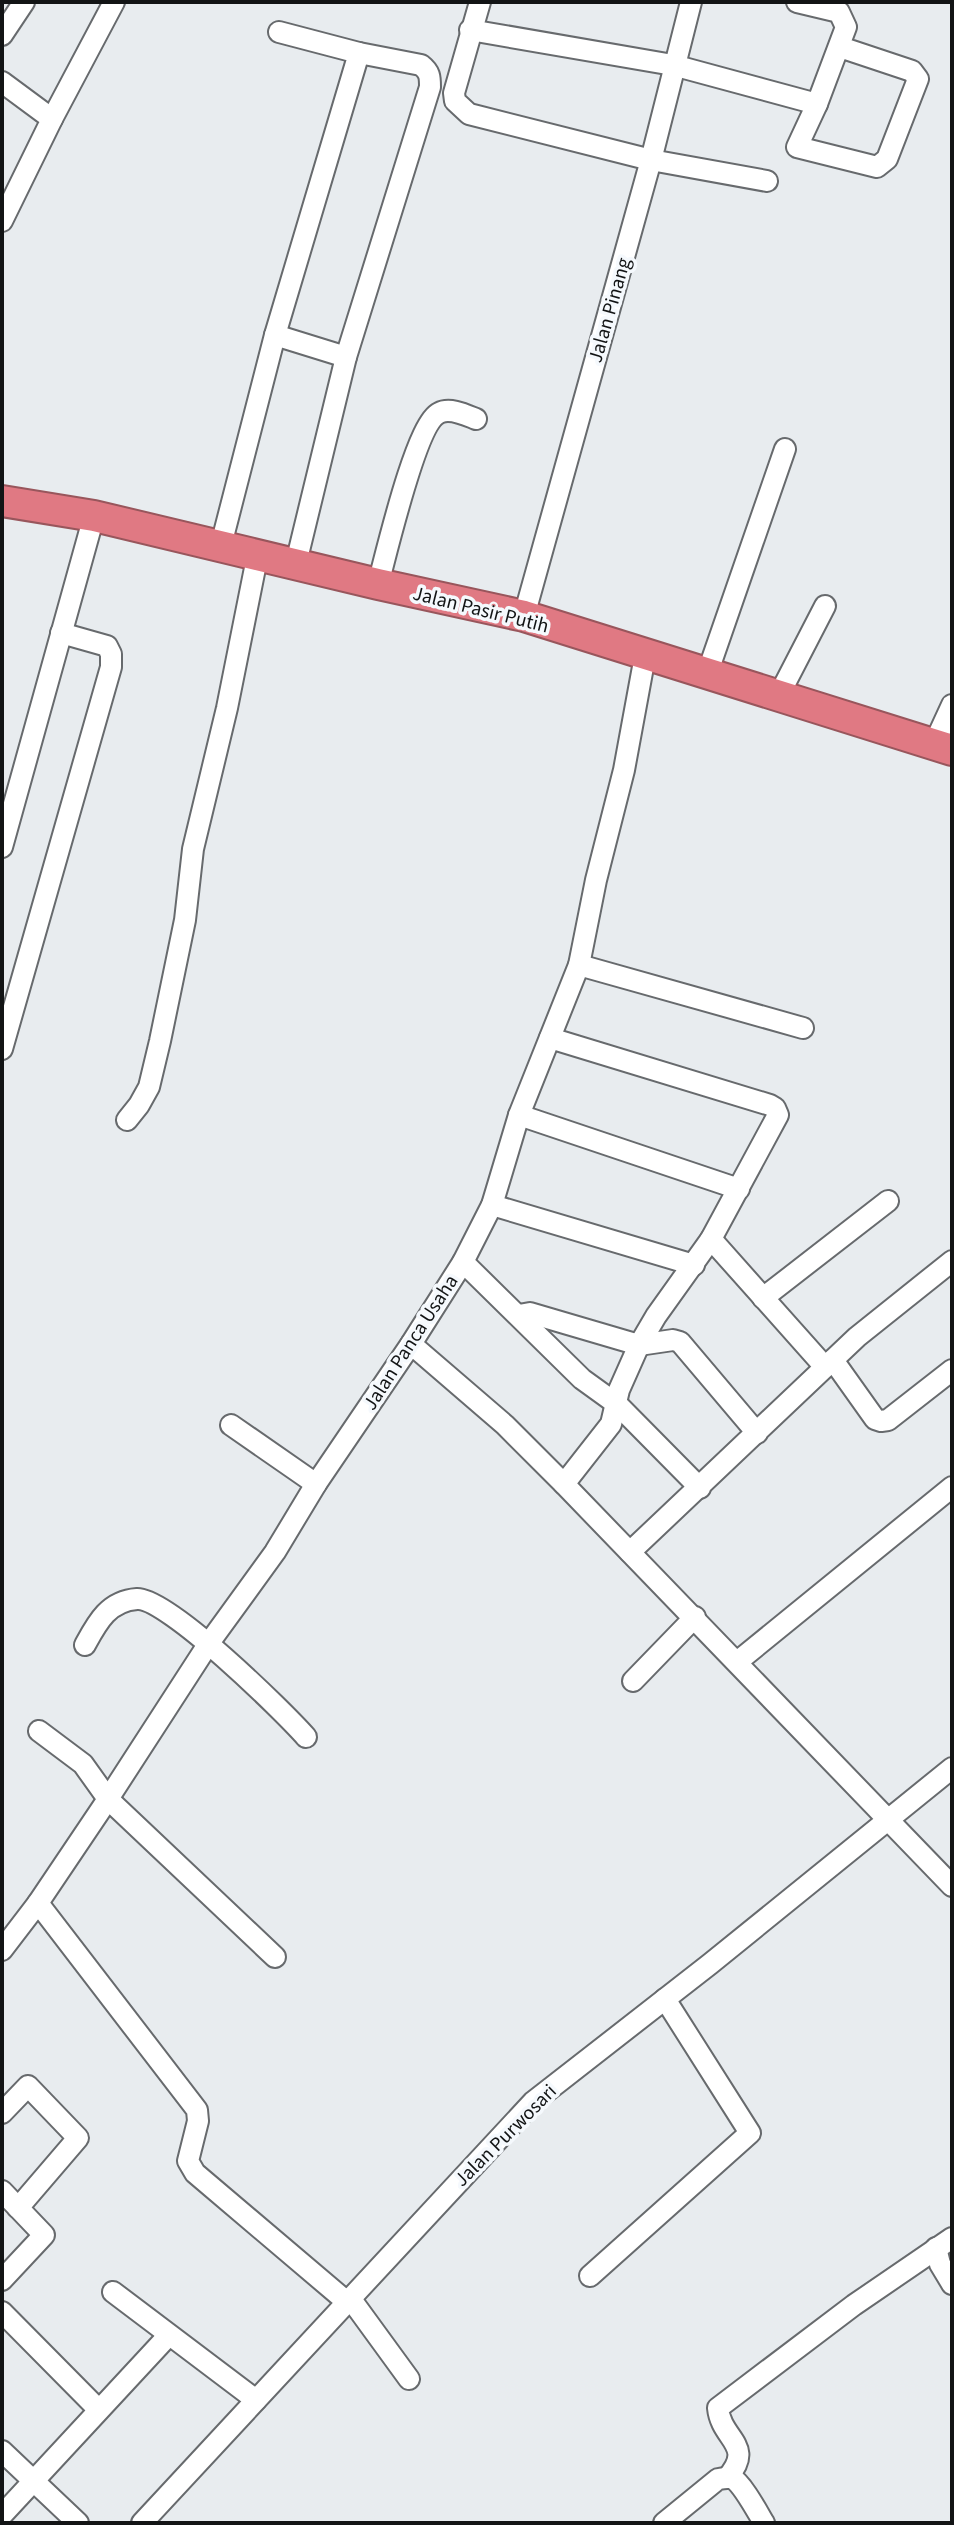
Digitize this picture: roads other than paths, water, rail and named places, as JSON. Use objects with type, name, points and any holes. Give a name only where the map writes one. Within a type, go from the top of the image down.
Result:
[{"type":"highway","name":"Jalan Pasir Putih","points":[[2,501],[94,516],[524,616],[943,747]]},
{"type":"street","points":[[2,35],[24,2]]},
{"type":"street","points":[[2,221],[114,2]]},
{"type":"street","points":[[480,2],[454,93],[455,101],[469,114],[651,160],[767,181]]},
{"type":"street","name":"Jalan Pinang","points":[[524,616],[651,160],[691,2]]},
{"type":"street","points":[[797,2],[841,7],[846,27],[797,147],[868,167],[883,165],[918,79],[912,71],[840,47]]},
{"type":"street","points":[[470,30],[673,65],[817,104]]},
{"type":"street","points":[[279,32],[421,65],[428,70],[430,77],[430,87],[346,357],[296,563]]},
{"type":"street","points":[[221,545],[275,335],[359,53]]},
{"type":"street","points":[[2,82],[52,119]]},
{"type":"street","points":[[275,335],[346,357]]},
{"type":"street","points":[[378,584],[409,473],[429,423],[439,413],[445,412],[476,419]]},
{"type":"street","points":[[707,674],[785,449]]},
{"type":"street","points":[[2,847],[94,516]]},
{"type":"street","points":[[127,1120],[149,1087],[160,1041],[185,920],[191,860],[227,708],[258,553]]},
{"type":"street","points":[[779,695],[825,606]]},
{"type":"street","points":[[2,1049],[111,667],[111,654],[107,646],[61,633]]},
{"type":"street","name":"Jalan Panca Usaha","points":[[2,1950],[38,1903],[209,1643],[275,1552],[316,1484],[463,1262],[492,1205],[519,1115],[579,965],[596,880],[624,770],[645,656]]},
{"type":"street","points":[[943,747],[952,705]]},
{"type":"street","points":[[579,965],[803,1028]]},
{"type":"street","points":[[2,969],[23,975]]},
{"type":"street","points":[[550,1038],[775,1108],[778,1115],[711,1239],[639,1345],[619,1390],[618,1405],[611,1424],[564,1484]]},
{"type":"street","points":[[519,1115],[739,1189]]},
{"type":"street","points":[[763,1298],[888,1201]]},
{"type":"street","points":[[492,1205],[694,1265]]},
{"type":"street","points":[[711,1239],[763,1298],[829,1364],[875,1419],[888,1420],[952,1370]]},
{"type":"street","points":[[630,1552],[857,1337],[952,1261]]},
{"type":"street","points":[[463,1262],[582,1379],[618,1405],[700,1488]]},
{"type":"street","points":[[519,1315],[530,1313],[639,1345],[673,1340],[680,1342],[757,1433]]},
{"type":"street","points":[[557,1354],[578,1326]]},
{"type":"street","points":[[411,1344],[505,1425],[564,1484],[952,1886]]},
{"type":"street","points":[[231,1425],[316,1484]]},
{"type":"street","points":[[737,1662],[952,1487]]},
{"type":"street","points":[[85,1645],[99,1618],[118,1605],[139,1599],[152,1603],[209,1643],[282,1710],[306,1737]]},
{"type":"street","points":[[633,1681],[695,1617]]},
{"type":"street","points":[[39,1731],[83,1764],[108,1799],[275,1957]]},
{"type":"street","name":"Jalan Purwosari","points":[[142,2523],[533,2102],[952,1768]]},
{"type":"street","points":[[38,1903],[197,2110],[198,2121],[188,2161],[195,2173],[348,2300],[409,2379]]},
{"type":"street","points":[[590,2276],[750,2133],[665,1999]]},
{"type":"street","points":[[2,2113],[28,2086],[78,2138],[18,2208]]},
{"type":"street","points":[[2,2191],[44,2235],[2,2280]]},
{"type":"street","points":[[944,2243],[940,2264],[952,2284]]},
{"type":"street","points":[[727,2478],[739,2464],[740,2453],[721,2423],[718,2408],[854,2305],[944,2243]]},
{"type":"street","points":[[113,2292],[256,2400]]},
{"type":"street","points":[[2,2312],[98,2409]]},
{"type":"street","points":[[2,2515],[168,2336]]},
{"type":"street","points":[[2,2451],[78,2523]]},
{"type":"street","points":[[664,2523],[718,2479],[727,2478],[741,2488],[764,2523]]}]
